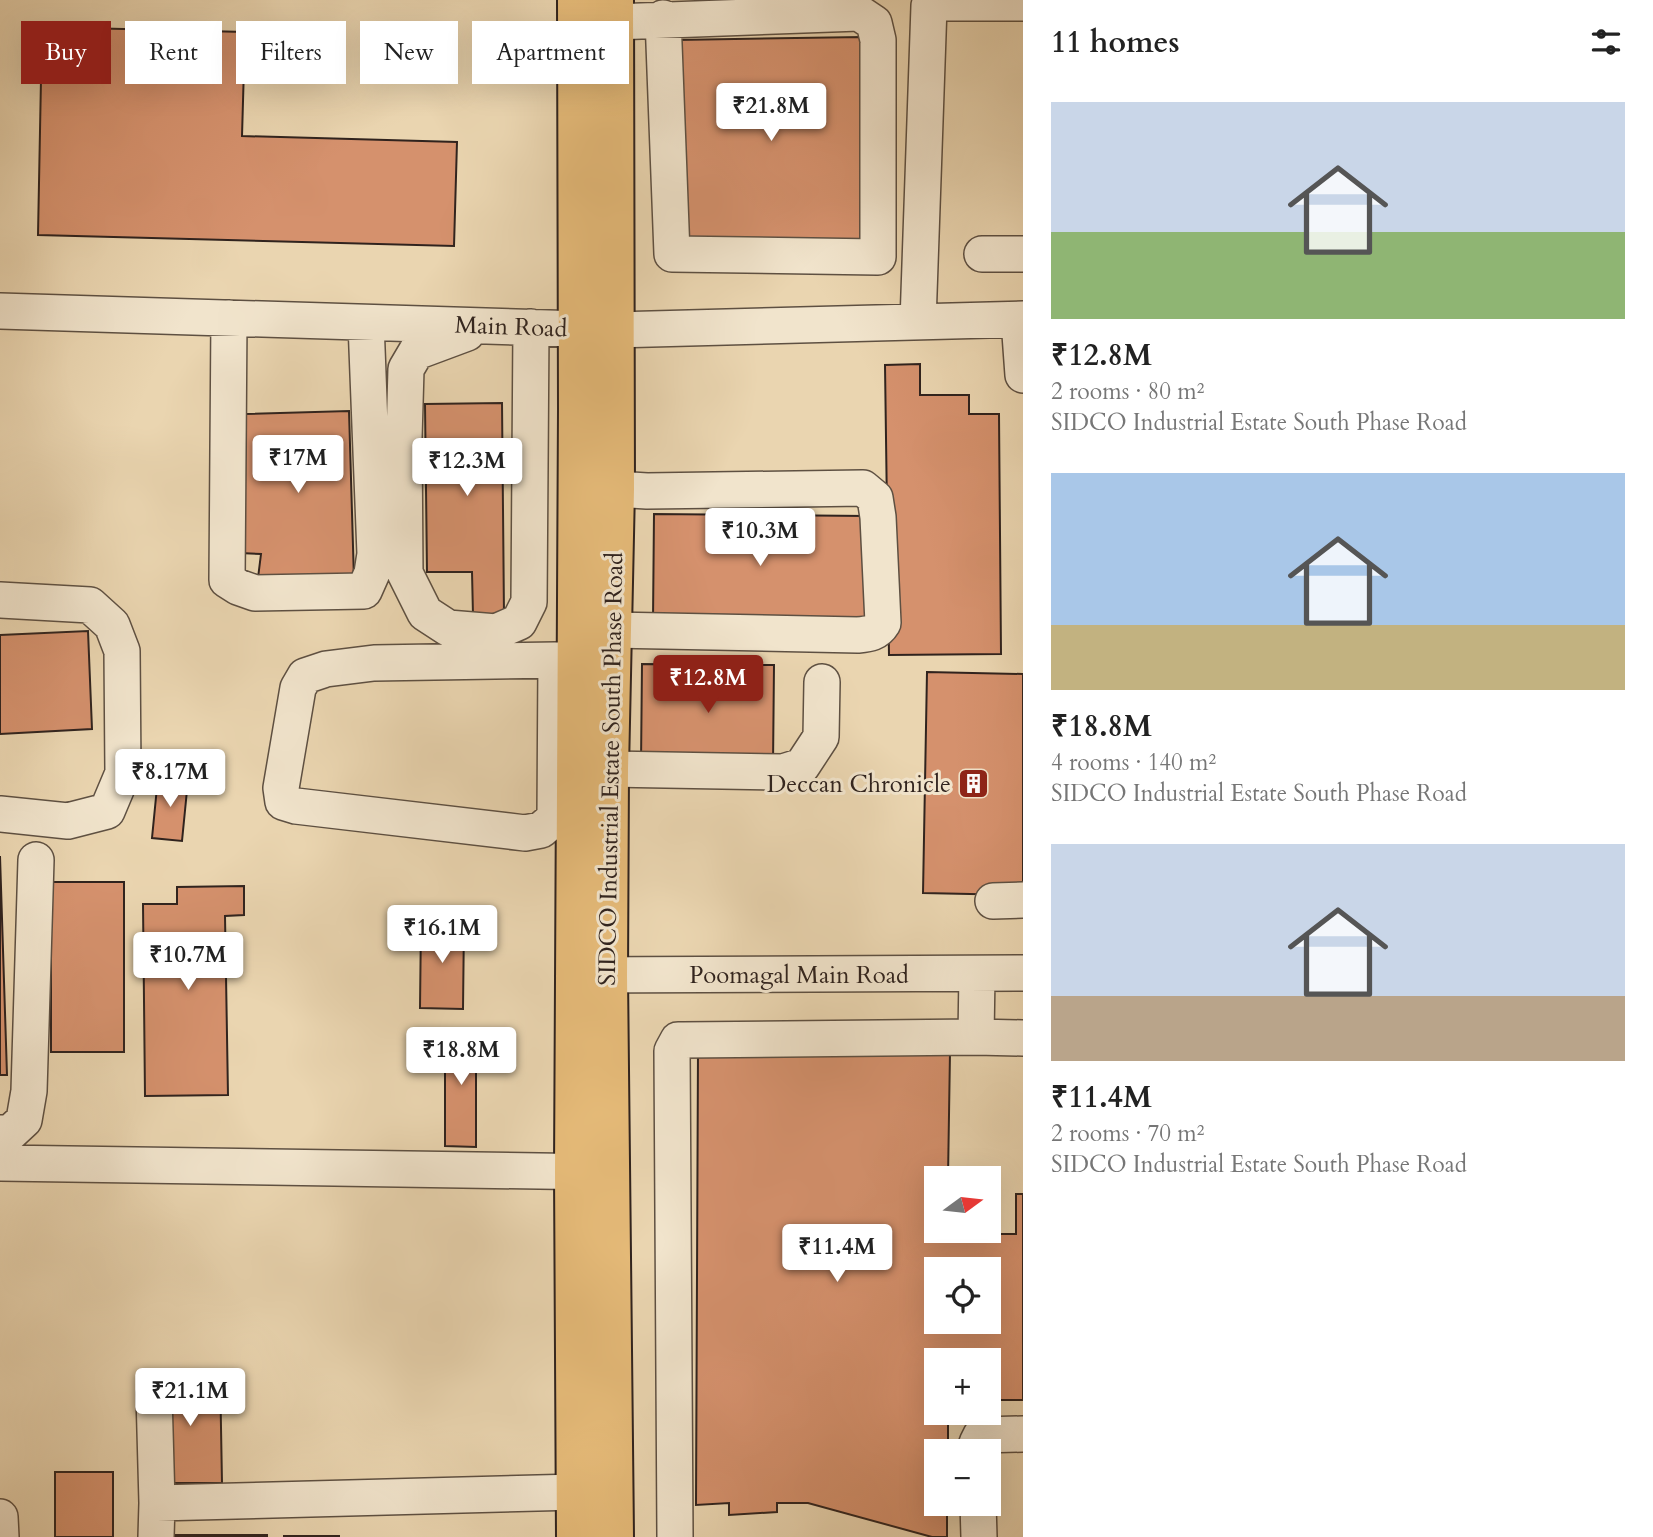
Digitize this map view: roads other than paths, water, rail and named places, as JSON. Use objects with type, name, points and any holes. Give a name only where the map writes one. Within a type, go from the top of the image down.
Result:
[{"type":"main road","name":"SIDCO Industrial Estate South Phase Road","points":[[577,0],[576,330],[566,660],[592,975]]},
{"type":"main road","name":"SIDCO Industrial Estate South Phase Road","points":[[576,1537],[592,1172],[592,975],[609,769],[615,489],[614,11]]},
{"type":"main road","name":"SIDCO Industrial Estate South Phase Road","points":[[592,1172],[614,1537]]},
{"type":"street","points":[[918,322],[929,6],[934,3],[1023,3]]},
{"type":"street","points":[[614,11],[663,18],[859,13],[874,23],[878,40],[878,257],[672,254],[663,18]]},
{"type":"street","points":[[982,254],[1023,254]]},
{"type":"street","name":"Main Road","points":[[0,312],[576,330],[1021,319]]},
{"type":"street","points":[[229,318],[227,580],[255,593],[364,591],[372,573],[375,554],[366,323]]},
{"type":"street","points":[[1021,319],[1023,375]]},
{"type":"street","points":[[475,326],[464,335],[416,352],[406,369],[405,573],[425,613],[447,628],[496,632],[519,622],[529,602],[530,327]]},
{"type":"street","points":[[612,630],[858,635],[879,630],[883,622],[878,517],[875,498],[863,488],[648,491],[615,489]]},
{"type":"street","points":[[0,600],[90,604],[112,625],[122,652],[123,772],[107,811],[68,821],[0,814]]},
{"type":"street","points":[[566,660],[555,818],[541,830],[525,833],[296,806],[284,802],[281,788],[298,688],[305,676],[326,668],[374,663],[566,660]]},
{"type":"street","points":[[609,769],[782,772],[802,766],[821,737],[822,682]]},
{"type":"street","points":[[0,1133],[10,1133],[24,1120],[29,1091],[36,860]]},
{"type":"street","name":"Poomagal Main Road","points":[[592,975],[1023,973]]},
{"type":"street","points":[[976,1037],[977,974]]},
{"type":"street","points":[[675,1537],[674,1045],[678,1040],[1023,1038]]},
{"type":"street","points":[[0,1163],[592,1172]]},
{"type":"street","points":[[154,1395],[156,1537]]},
{"type":"street","points":[[979,1439],[981,1435],[1023,1434]]},
{"type":"street","points":[[157,1503],[577,1492]]},
{"type":"street","points":[[978,1516],[979,1537]]},
{"type":"street","points":[[0,1517],[1,1537]]},
{"type":"place","name":"Deccan Chronicle","points":[[974,784]]}]
